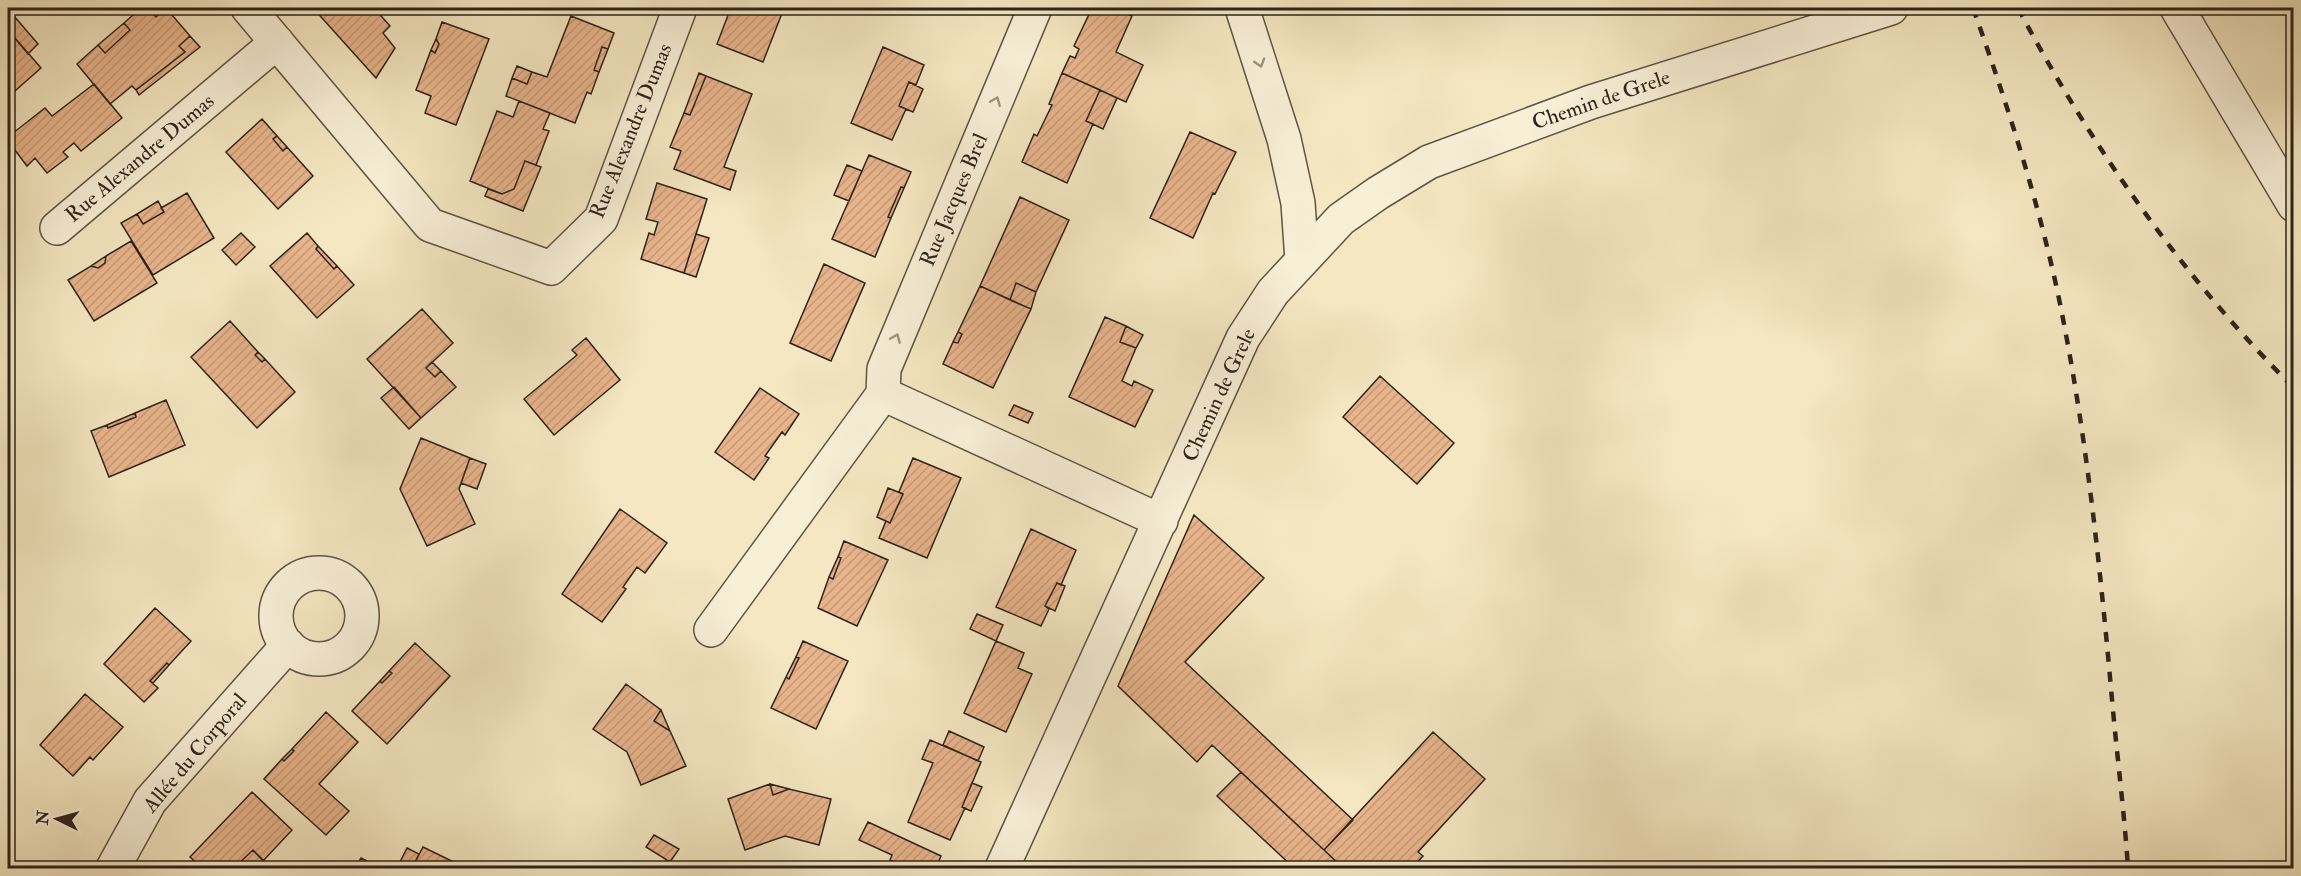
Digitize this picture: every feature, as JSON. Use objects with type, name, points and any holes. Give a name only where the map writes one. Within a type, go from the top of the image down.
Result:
[{"type":"street","name":"Rue Alexandre Dumas","points":[[248,8],[430,225],[551,268],[601,219],[680,8]]},
{"type":"street","name":"Rue Jacques Brel","points":[[711,630],[882,394],[884,369],[1035,8]]},
{"type":"street","points":[[1242,8],[1286,149],[1298,203],[1302,261]]},
{"type":"street","name":"Chemin de Grele","points":[[1002,868],[1243,338],[1273,292],[1341,219],[1429,162],[1591,102],[1892,8]]},
{"type":"street","points":[[2177,8],[2294,205]]},
{"type":"street","name":"Rue Alexandre Dumas","points":[[57,228],[277,42]]},
{"type":"street","points":[[882,394],[1161,521]]},
{"type":"street","name":"Allée du Corporal","points":[[113,868],[150,801],[288,645]]},
{"type":"building","points":[[141,8],[148,8],[156,17],[166,8],[190,36],[179,46],[185,52],[136,90],[132,86],[110,104],[77,64],[98,45],[105,53],[130,30],[124,23]]},
{"type":"building","points":[[148,8],[166,8],[156,17]]},
{"type":"building","points":[[313,8],[374,8],[390,26],[383,33],[395,48],[376,78]]},
{"type":"building","points":[[735,8],[784,8],[763,62],[717,44],[730,10],[734,12]]},
{"type":"building","points":[[1092,8],[1113,8],[1132,16],[1116,52],[1143,65],[1126,102],[1062,73],[1070,56],[1075,58],[1079,49],[1074,46]]},
{"type":"building","points":[[8,9],[38,44],[28,54],[8,30]]},
{"type":"building","points":[[571,16],[614,33],[608,49],[602,47],[594,70],[599,72],[591,94],[587,92],[575,123],[506,96],[512,78],[527,84],[532,72],[547,77]]},
{"type":"building","points":[[442,22],[489,39],[456,125],[425,113],[431,96],[416,90],[431,50],[435,53],[439,44],[436,39]]},
{"type":"building","points":[[124,23],[130,30],[105,53],[98,45]]},
{"type":"building","points":[[8,30],[41,68],[8,97]]},
{"type":"building","points":[[190,36],[200,47],[139,95],[136,90],[185,52],[179,46]]},
{"type":"building","points":[[436,39],[439,44],[435,53],[431,50]]},
{"type":"building","points":[[602,47],[608,49],[599,72],[594,70]]},
{"type":"building","points":[[883,47],[924,65],[916,85],[909,82],[899,106],[906,109],[892,140],[851,123]]},
{"type":"building","points":[[517,66],[532,72],[527,84],[512,78]]},
{"type":"building","points":[[699,73],[706,76],[690,115],[684,113]]},
{"type":"building","points":[[1062,73],[1100,90],[1086,121],[1093,124],[1067,183],[1022,162],[1034,134],[1037,136],[1052,105],[1049,104]]},
{"type":"building","points":[[706,76],[752,94],[724,167],[736,171],[730,190],[674,169],[681,151],[670,147],[684,113],[690,115]]},
{"type":"building","points":[[909,82],[923,89],[913,112],[899,106]]},
{"type":"building","points":[[94,84],[122,118],[81,151],[74,143],[63,152],[68,157],[47,173],[35,158],[27,166],[8,141],[8,137],[45,108],[52,116]]},
{"type":"building","points":[[1100,90],[1117,98],[1103,129],[1086,121]]},
{"type":"building","points":[[519,101],[550,113],[543,129],[549,131],[536,165],[525,161],[514,189],[502,194],[470,181],[497,111],[513,117]]},
{"type":"building","points":[[262,119],[277,136],[273,139],[283,151],[287,147],[313,176],[278,209],[226,152]]},
{"type":"building","points":[[1190,132],[1236,152],[1215,194],[1213,193],[1193,238],[1150,218]]},
{"type":"building","points":[[277,136],[287,147],[283,151],[273,139]]},
{"type":"building","points":[[869,155],[911,172],[904,188],[901,187],[888,217],[891,218],[875,257],[832,239]]},
{"type":"building","points":[[525,161],[541,167],[523,211],[485,196],[488,189],[502,194],[514,189]]},
{"type":"building","points":[[847,165],[862,171],[849,201],[834,195]]},
{"type":"building","points":[[657,183],[707,199],[684,273],[641,259],[649,233],[654,235],[658,222],[646,219]]},
{"type":"building","points":[[901,187],[904,188],[891,218],[888,217]]},
{"type":"building","points":[[187,193],[214,238],[153,275],[121,223],[137,214],[143,224],[164,212],[161,208]]},
{"type":"building","points":[[1020,197],[1069,220],[1036,292],[1016,283],[1010,300],[980,286]]},
{"type":"building","points":[[158,201],[164,212],[143,224],[137,214]]},
{"type":"building","points":[[241,233],[255,247],[236,265],[222,250]]},
{"type":"building","points":[[307,233],[318,246],[316,249],[334,269],[337,266],[354,285],[317,318],[270,266]]},
{"type":"building","points":[[696,234],[709,238],[696,277],[684,273]]},
{"type":"building","points":[[131,241],[157,283],[94,321],[68,280],[91,266],[98,268],[105,263],[106,256]]},
{"type":"building","points":[[318,246],[337,266],[334,269],[316,249]]},
{"type":"building","points":[[106,256],[105,263],[98,268],[91,266]]},
{"type":"building","points":[[824,264],[865,283],[831,361],[790,343]]},
{"type":"building","points":[[1016,283],[1036,292],[1031,309],[1010,300]]},
{"type":"building","points":[[980,286],[1031,309],[993,388],[943,364],[953,342],[958,343],[962,334],[958,332]]},
{"type":"building","points":[[422,309],[453,343],[426,368],[435,377],[441,371],[456,387],[421,418],[367,359]]},
{"type":"building","points":[[1105,317],[1126,326],[1120,342],[1136,348],[1122,381],[1132,386],[1134,381],[1153,390],[1135,427],[1069,397]]},
{"type":"building","points":[[230,321],[258,352],[255,355],[262,362],[265,359],[295,392],[257,428],[191,357]]},
{"type":"building","points":[[1126,326],[1143,335],[1136,348],[1120,342]]},
{"type":"building","points":[[958,332],[962,334],[958,343],[953,342]]},
{"type":"building","points":[[586,338],[620,380],[554,435],[524,399],[577,355],[572,350]]},
{"type":"building","points":[[258,352],[265,359],[262,362],[255,355]]},
{"type":"building","points":[[432,362],[441,371],[435,377],[426,368]]},
{"type":"building","points":[[1380,376],[1454,443],[1417,484],[1343,417]]},
{"type":"building","points":[[394,387],[421,418],[409,429],[381,398]]},
{"type":"building","points":[[760,388],[799,414],[785,435],[782,432],[765,456],[769,458],[754,480],[715,452]]},
{"type":"building","points":[[166,400],[185,445],[109,477],[91,431],[107,425],[108,428],[136,417],[135,413]]},
{"type":"building","points":[[1014,405],[1033,413],[1028,423],[1009,415]]},
{"type":"building","points":[[135,413],[136,417],[108,428],[107,425]]},
{"type":"building","points":[[421,438],[470,458],[459,489],[475,524],[427,546],[400,489]]},
{"type":"building","points":[[470,458],[486,464],[477,489],[461,483]]},
{"type":"building","points":[[913,458],[961,478],[927,558],[879,538],[886,521],[890,523],[903,494],[899,492]]},
{"type":"building","points":[[888,488],[903,494],[890,523],[877,517]]},
{"type":"building","points":[[620,509],[667,543],[645,573],[637,567],[623,587],[626,589],[602,622],[562,594]]},
{"type":"building","points":[[1194,515],[1264,578],[1185,662],[1353,820],[1324,850],[1212,745],[1197,762],[1118,686]]},
{"type":"building","points":[[1031,529],[1076,550],[1061,585],[1057,583],[1045,606],[1049,609],[1041,626],[996,607]]},
{"type":"building","points":[[844,541],[888,560],[857,626],[818,608],[829,577],[833,579],[841,558],[838,557]]},
{"type":"building","points":[[838,557],[841,558],[833,579],[829,577]]},
{"type":"building","points":[[1057,583],[1065,586],[1055,611],[1045,606]]},
{"type":"building","points":[[155,608],[191,641],[169,665],[167,663],[150,681],[158,688],[144,702],[104,664]]},
{"type":"building","points":[[977,614],[1003,625],[996,641],[970,629]]},
{"type":"building","points":[[803,641],[848,661],[816,729],[771,708],[786,677],[789,679],[799,658],[796,657]]},
{"type":"building","points":[[996,641],[1024,653],[1018,668],[1032,674],[1006,732],[964,713]]},
{"type":"building","points":[[415,643],[450,676],[387,744],[352,711],[380,681],[382,683],[392,673],[389,671]]},
{"type":"building","points":[[796,657],[799,658],[789,679],[786,677]]},
{"type":"building","points":[[167,663],[169,665],[153,683],[150,681]]},
{"type":"building","points":[[389,671],[392,673],[382,683],[380,681]]},
{"type":"building","points":[[626,684],[661,710],[654,721],[670,731],[686,766],[641,785],[627,752],[593,729]]},
{"type":"building","points":[[85,694],[123,727],[93,760],[90,757],[73,776],[40,745]]},
{"type":"building","points":[[661,710],[670,731],[654,721]]},
{"type":"building","points":[[326,712],[358,742],[319,784],[349,811],[326,835],[264,779],[282,759],[284,761],[294,751],[292,749]]},
{"type":"building","points":[[949,731],[984,747],[978,761],[943,745]]},
{"type":"building","points":[[1433,732],[1485,779],[1418,852],[1423,856],[1412,868],[1343,868],[1324,850]]},
{"type":"building","points":[[930,740],[981,762],[962,807],[965,808],[950,840],[908,822],[933,763],[922,759]]},
{"type":"building","points":[[292,749],[294,751],[284,761],[282,759]]},
{"type":"building","points":[[1241,772],[1343,868],[1294,868],[1217,796]]},
{"type":"building","points":[[972,783],[982,787],[971,811],[962,807]]},
{"type":"building","points":[[770,784],[789,789],[773,795]]},
{"type":"building","points":[[770,784],[773,795],[789,789],[831,799],[819,845],[785,836],[745,850],[728,799]]},
{"type":"building","points":[[252,792],[292,830],[263,861],[253,850],[237,865],[237,868],[202,868],[190,857]]},
{"type":"building","points":[[868,822],[941,856],[936,868],[895,868],[897,863],[890,860],[892,855],[859,840]]},
{"type":"building","points":[[654,835],[679,849],[670,862],[646,847]]},
{"type":"building","points":[[423,847],[464,867],[412,868]]},
{"type":"building","points":[[407,848],[419,854],[412,868],[397,868]]},
{"type":"building","points":[[253,850],[267,864],[263,868],[237,868],[237,865]]},
{"type":"building","points":[[361,858],[381,868],[355,868]]},
{"type":"railway","points":[[1973,8],[2031,185],[2050,257],[2068,343],[2096,540],[2128,868]]},
{"type":"railway","points":[[2018,8],[2076,110],[2142,208],[2214,302],[2294,388]]}]
